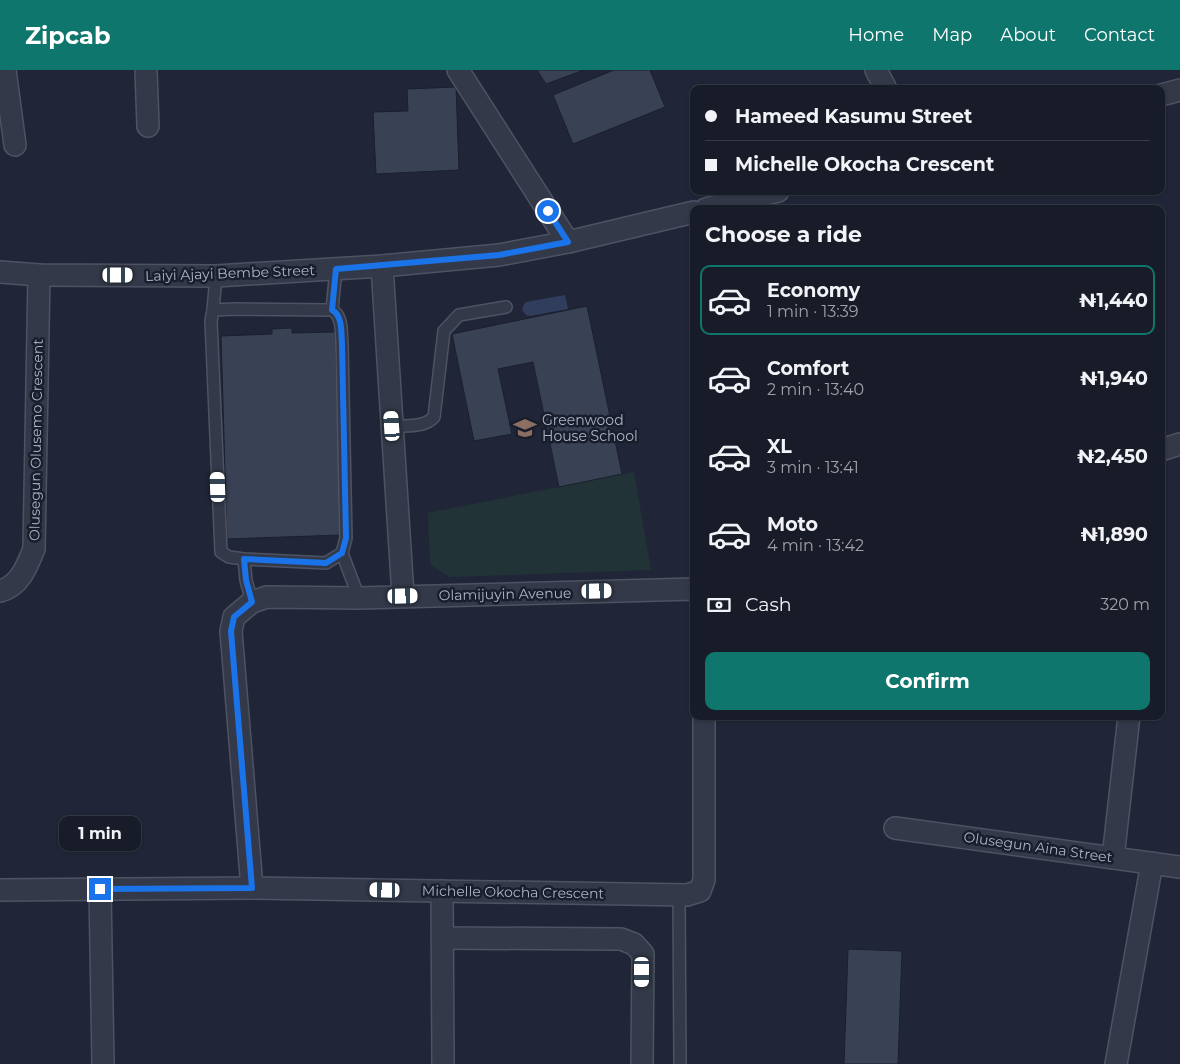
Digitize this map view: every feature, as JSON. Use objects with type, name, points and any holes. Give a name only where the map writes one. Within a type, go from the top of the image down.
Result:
[{"type":"street","points":[[5,70],[15,144]]},
{"type":"street","points":[[146,70],[148,126]]},
{"type":"street","points":[[458,70],[568,242]]},
{"type":"street","points":[[876,70],[884,85]]},
{"type":"street","points":[[1165,94],[1180,90]]},
{"type":"street","points":[[722,205],[762,195]]},
{"type":"street","name":"Laiyi Ajayi Bembe Street","points":[[0,272],[39,275],[216,276],[382,266],[499,255],[568,242],[690,213]]},
{"type":"street","points":[[382,266],[403,596]]},
{"type":"street","name":"Olusegun Olusemo Crescent","points":[[0,590],[8,588],[26,571],[34,549],[39,275]]},
{"type":"street","points":[[1165,449],[1180,444]]},
{"type":"street","name":"Olamijuyin Avenue","points":[[252,602],[267,597],[360,598],[690,589]]},
{"type":"street","points":[[252,602],[234,617],[231,631],[252,888]]},
{"type":"street","name":"Michelle Okocha Crescent","points":[[0,890],[252,888],[687,895],[700,891],[704,880],[704,720]]},
{"type":"street","points":[[1113,858],[1129,720]]},
{"type":"street","name":"Olusegun Aina Street","points":[[895,828],[1180,867]]},
{"type":"street","points":[[1116,1064],[1152,864]]},
{"type":"street","points":[[100,889],[103,1064]]},
{"type":"street","points":[[442,891],[444,1064]]},
{"type":"street","points":[[443,938],[621,938],[634,944],[643,954],[642,1064]]},
{"type":"lane","points":[[332,310],[336,269]]},
{"type":"lane","points":[[216,276],[213,310],[210,321],[221,552],[228,557],[244,559],[326,563],[342,553]]},
{"type":"lane","points":[[392,426],[423,424],[429,422],[434,417],[444,331],[452,321],[459,315],[506,306]]},
{"type":"lane","points":[[213,310],[332,310],[337,313],[340,319],[342,344],[346,538],[342,553],[360,598]]},
{"type":"lane","points":[[244,559],[246,580],[252,602]]},
{"type":"lane","points":[[678,895],[680,1064]]},
{"type":"shaded area","points":[[634,472],[651,570],[449,577],[430,564],[428,513]]},
{"type":"water","points":[[565,295],[568,309],[530,316],[526,315],[522,310],[526,302]]},
{"type":"building","points":[[537,70],[584,70],[546,84]]},
{"type":"building","points":[[614,70],[650,70],[665,107],[573,144],[553,95]]},
{"type":"building","points":[[456,87],[459,170],[376,174],[373,112],[408,111],[407,89]]},
{"type":"building","points":[[587,306],[622,474],[559,487],[533,362],[498,369],[512,434],[474,441],[452,334]]},
{"type":"building","points":[[292,328],[292,333],[335,332],[341,535],[227,539],[221,336],[272,334],[272,329]]},
{"type":"building","points":[[848,949],[902,951],[898,1064],[844,1064]]},
{"type":"place","name":"Greenwood House School","points":[[525,428]]},
{"type":"route","points":[[100,889],[252,888],[231,631],[234,617],[252,602],[246,580],[244,559],[326,563],[342,553],[346,538],[342,344],[340,319],[337,313],[332,310],[336,269],[499,255],[568,242],[548,211]]}]
